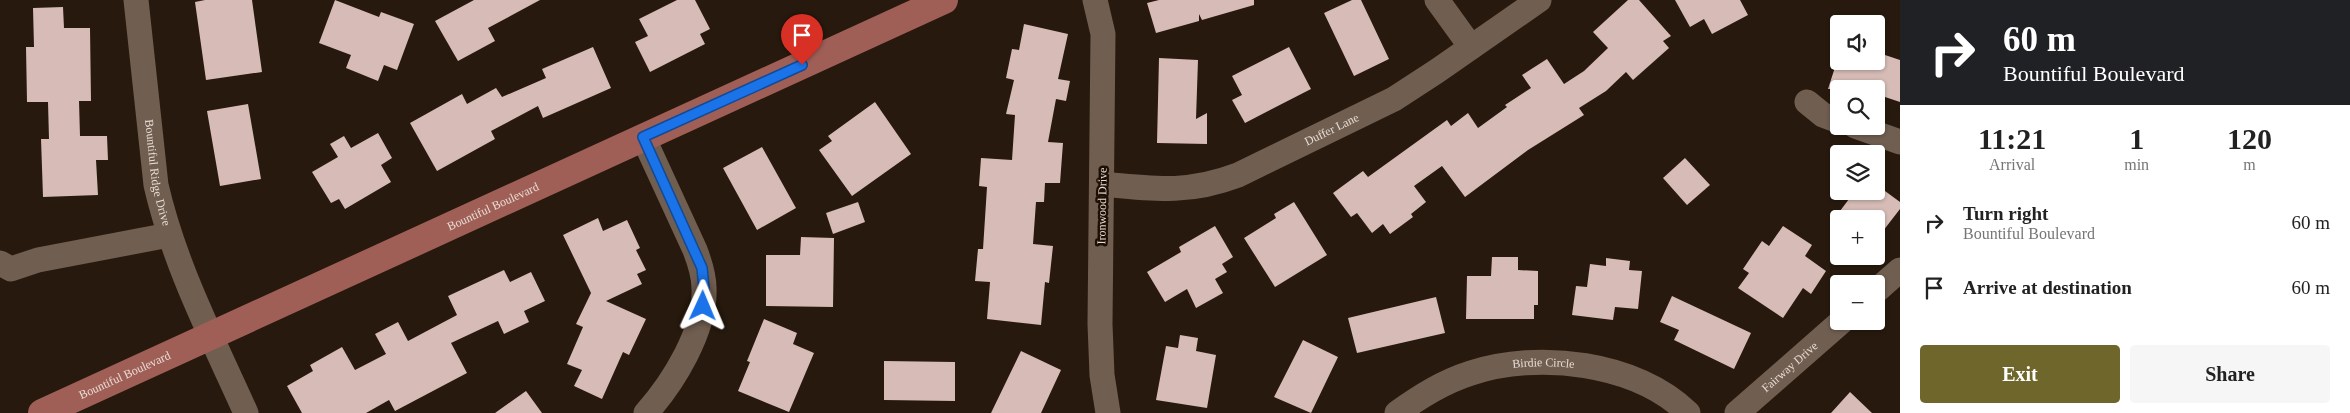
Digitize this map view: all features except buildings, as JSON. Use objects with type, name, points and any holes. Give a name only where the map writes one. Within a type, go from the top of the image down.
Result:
[{"type":"main road","name":"Bountiful Boulevard","points":[[42,413],[944,0]]},
{"type":"street","name":"Bountiful Ridge Drive","points":[[136,0],[156,185],[169,235],[193,299],[246,413]]},
{"type":"street","name":"Ironwood Drive","points":[[1095,0],[1103,34],[1100,341],[1108,413]]},
{"type":"street","points":[[1437,0],[1471,47]]},
{"type":"street","name":"Duffer Lane","points":[[1102,184],[1186,189],[1216,184],[1238,175],[1394,99],[1539,0]]},
{"type":"street","points":[[1807,102],[1830,117]]},
{"type":"street","points":[[1880,135],[1900,142]]},
{"type":"street","points":[[643,137],[695,250],[702,268],[704,288],[703,306],[692,341],[667,385],[646,413]]},
{"type":"street","points":[[0,263],[11,269],[38,260],[169,235]]},
{"type":"street","points":[[1885,283],[1900,270]]},
{"type":"street","name":"Fairway Drive","points":[[1737,413],[1832,330]]},
{"type":"street","name":"Birdie Circle","points":[[1397,413],[1428,391],[1471,372],[1496,366],[1552,362],[1577,364],[1626,377],[1667,397],[1688,413]]},
{"type":"route","points":[[703,306],[702,268],[643,137],[802,65]]}]
